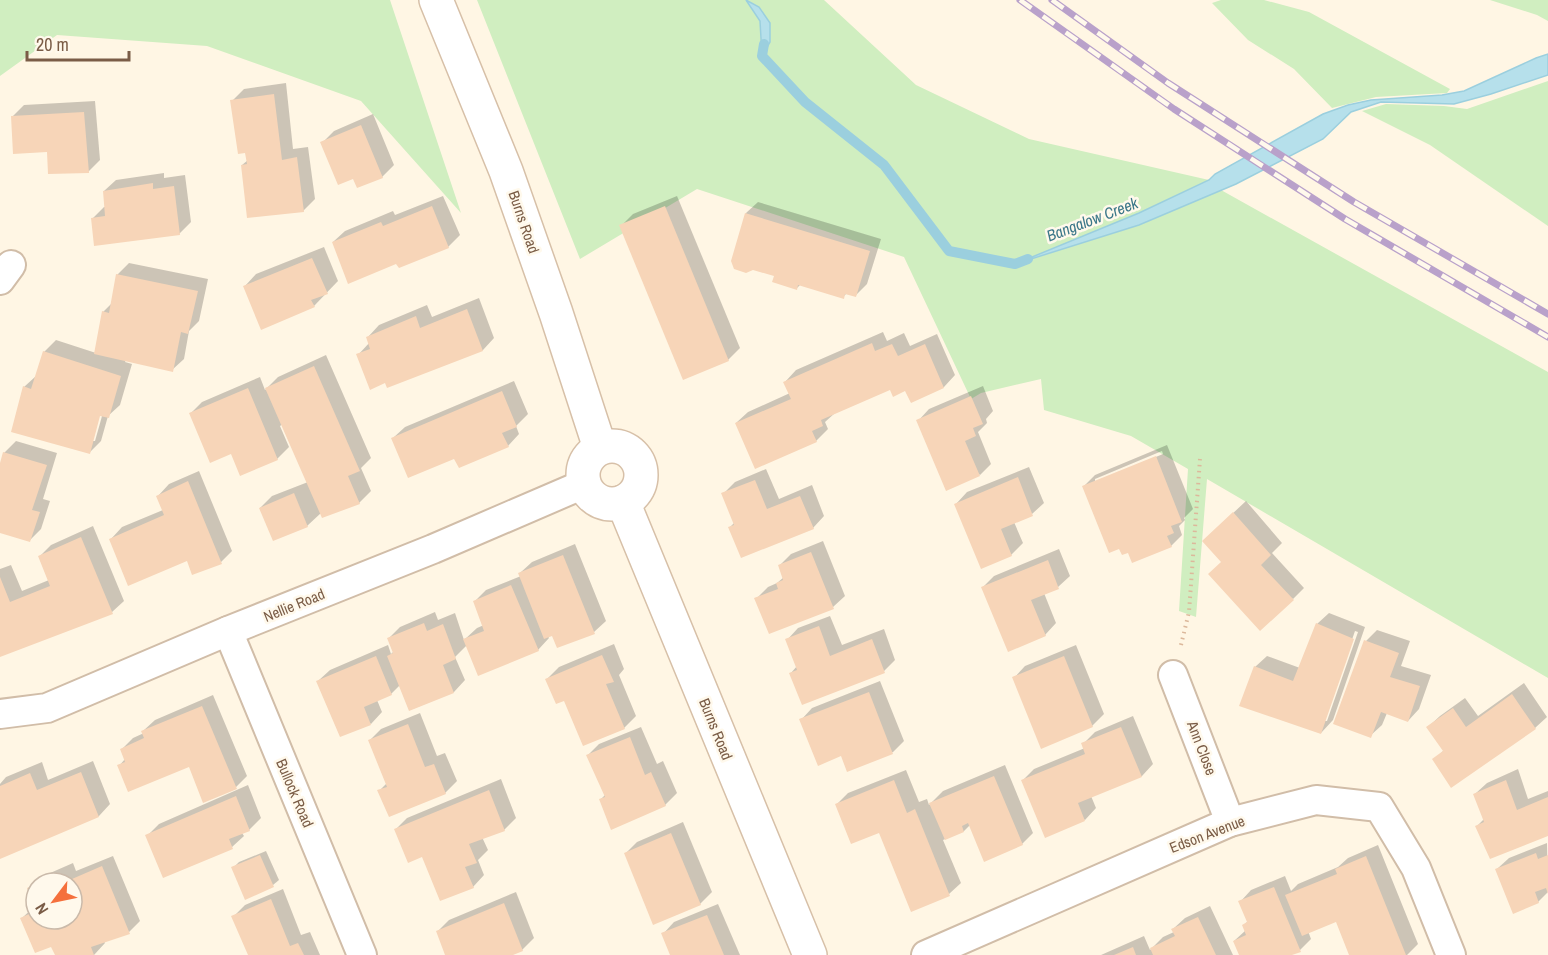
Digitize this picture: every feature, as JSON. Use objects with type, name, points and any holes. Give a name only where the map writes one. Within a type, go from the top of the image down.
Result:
[{"type":"street","name":"Burns Road","points":[[436,0],[506,171],[600,448]]},
{"type":"street","points":[[608,445],[621,446],[632,453],[640,464],[642,477],[638,489],[623,502],[606,503],[597,500],[584,484],[584,465],[588,457],[595,450],[608,445]]},
{"type":"street","name":"Nellie Road","points":[[0,714],[47,708],[228,631],[433,549],[584,484]]},
{"type":"street","name":"Burns Road","points":[[623,502],[810,955]]},
{"type":"street","name":"Bullock Road","points":[[228,631],[362,955]]},
{"type":"street","name":"Ann Close","points":[[1173,675],[1230,822]]},
{"type":"street","name":"Edson Avenue","points":[[926,955],[1230,822],[1316,800],[1379,807],[1416,868],[1451,955]]},
{"type":"path","points":[[1173,675],[1189,612],[1200,459]]},
{"type":"green space","points":[[0,0],[390,0],[461,213],[361,101],[207,46],[57,35],[0,76]]},
{"type":"green space","points":[[477,0],[824,0],[916,85],[1029,139],[1209,180],[1139,213],[1025,261],[1139,225],[1221,190],[1548,372],[1548,678],[1207,479],[1196,617],[1179,611],[1188,469],[1131,436],[1044,410],[1041,379],[981,393],[971,399],[904,257],[697,189],[580,259]],"holes":[[[747,1],[770,23],[762,55],[760,21]]]},
{"type":"green space","points":[[1221,0],[1264,0],[1309,12],[1450,89],[1447,93],[1376,97],[1332,108],[1294,69],[1248,40],[1212,3]]},
{"type":"green space","points":[[1490,0],[1548,0],[1548,21],[1537,15]]},
{"type":"green space","points":[[1548,81],[1548,226],[1430,145],[1362,111],[1386,104],[1467,109]]},
{"type":"water","points":[[746,0],[759,7],[770,23],[770,42],[762,56],[760,21]]},
{"type":"water","points":[[1548,54],[1548,75],[1454,104],[1381,102],[1351,112],[1323,139],[1236,184],[1139,225],[1015,264],[1139,213],[1209,180],[1215,174],[1323,114],[1371,100],[1442,95],[1464,91]]},
{"type":"building","points":[[274,94],[282,160],[297,157],[304,212],[247,218],[241,165],[247,164],[245,153],[238,154],[230,100]]},
{"type":"building","points":[[84,112],[89,173],[48,174],[47,152],[13,154],[11,116]]},
{"type":"building","points":[[361,125],[383,178],[357,188],[353,179],[338,185],[320,142]]},
{"type":"building","points":[[153,183],[153,189],[174,186],[180,235],[94,246],[91,218],[105,216],[103,191]]},
{"type":"building","points":[[432,206],[449,248],[399,268],[396,264],[348,284],[332,242],[381,222],[383,226]]},
{"type":"building","points":[[665,206],[729,361],[683,380],[619,225]]},
{"type":"building","points":[[745,213],[870,251],[856,297],[845,294],[844,299],[798,285],[797,290],[772,282],[774,276],[753,270],[746,273],[734,269],[731,261]]},
{"type":"building","points":[[312,258],[328,294],[311,300],[315,307],[261,330],[243,286]]},
{"type":"building","points":[[116,274],[198,291],[188,334],[181,332],[173,372],[94,354],[102,311],[109,313]]},
{"type":"building","points":[[467,309],[483,351],[387,388],[385,383],[370,390],[356,354],[370,349],[366,337],[416,316],[420,328]]},
{"type":"building","points":[[872,343],[875,351],[892,344],[898,356],[925,344],[944,388],[911,403],[905,391],[893,397],[890,390],[821,420],[823,426],[812,431],[817,442],[755,469],[735,423],[791,399],[783,382]]},
{"type":"building","points":[[43,351],[121,376],[109,418],[100,416],[90,454],[11,432],[23,386],[31,389]]},
{"type":"building","points":[[314,366],[360,471],[348,476],[360,504],[322,518],[265,388]]},
{"type":"building","points":[[248,388],[278,460],[240,476],[231,454],[210,463],[189,413]]},
{"type":"building","points":[[502,391],[517,427],[502,433],[509,447],[459,468],[454,459],[408,478],[391,438]]},
{"type":"building","points":[[971,396],[983,424],[973,428],[976,436],[965,441],[980,476],[946,491],[916,420]]},
{"type":"building","points":[[3,452],[47,465],[32,510],[40,512],[30,542],[0,533],[0,463]]},
{"type":"building","points":[[1156,456],[1182,522],[1171,526],[1174,533],[1167,536],[1172,547],[1132,563],[1128,553],[1122,555],[1119,549],[1109,553],[1082,486]]},
{"type":"building","points":[[1018,477],[1033,516],[1001,529],[1012,556],[981,569],[954,504]]},
{"type":"building","points":[[755,480],[767,509],[800,496],[814,529],[741,558],[728,527],[734,525],[721,493]]},
{"type":"building","points":[[188,481],[222,564],[192,575],[187,561],[128,586],[109,539],[164,515],[156,496]]},
{"type":"building","points":[[294,493],[308,527],[273,541],[259,508]]},
{"type":"building","points":[[1233,512],[1271,555],[1261,565],[1294,600],[1260,631],[1208,574],[1221,562],[1202,541]]},
{"type":"building","points":[[81,537],[113,614],[0,657],[0,577],[10,602],[50,586],[38,556]]},
{"type":"building","points":[[811,552],[834,609],[769,634],[754,598],[778,589],[776,583],[783,580],[778,565]]},
{"type":"building","points":[[563,555],[595,634],[557,648],[552,636],[544,639],[518,573]]},
{"type":"building","points":[[1048,560],[1059,589],[1031,600],[1046,636],[1008,652],[981,587]]},
{"type":"building","points":[[511,585],[539,651],[478,676],[463,639],[484,631],[473,601]]},
{"type":"building","points":[[424,623],[427,631],[443,624],[456,659],[443,665],[454,693],[409,711],[387,656],[393,653],[387,638]]},
{"type":"building","points":[[1316,623],[1354,639],[1321,734],[1239,706],[1254,666],[1293,681]]},
{"type":"building","points":[[819,626],[830,656],[872,639],[885,673],[802,705],[789,673],[797,670],[785,639]]},
{"type":"building","points":[[1364,640],[1399,653],[1390,677],[1420,686],[1408,722],[1381,712],[1371,738],[1333,724]]},
{"type":"building","points":[[602,655],[614,682],[606,684],[625,729],[583,746],[564,701],[556,704],[545,679]]},
{"type":"building","points":[[376,656],[392,695],[364,707],[371,725],[340,737],[316,681]]},
{"type":"building","points":[[1064,656],[1093,727],[1041,749],[1012,677]]},
{"type":"building","points":[[869,692],[893,754],[847,772],[841,756],[818,766],[799,719]]},
{"type":"building","points":[[1512,694],[1536,729],[1451,788],[1432,759],[1443,751],[1426,727],[1453,708],[1466,727]]},
{"type":"building","points":[[202,706],[237,789],[203,803],[189,767],[128,792],[117,765],[125,762],[120,749],[144,738],[141,731]]},
{"type":"building","points":[[408,724],[425,767],[434,764],[446,794],[389,817],[377,790],[387,787],[368,740]]},
{"type":"building","points":[[1121,727],[1142,777],[1078,803],[1085,821],[1045,838],[1021,780],[1085,754],[1081,743]]},
{"type":"building","points":[[630,737],[645,775],[651,772],[666,806],[611,830],[599,799],[605,797],[586,755]]},
{"type":"building","points":[[81,772],[99,817],[0,859],[0,786],[30,773],[37,790]]},
{"type":"building","points":[[994,776],[1023,845],[984,862],[968,823],[962,826],[964,832],[945,840],[929,803]]},
{"type":"building","points":[[894,780],[907,813],[915,809],[950,896],[911,912],[879,833],[851,844],[835,804]]},
{"type":"building","points":[[1506,780],[1517,810],[1548,797],[1548,836],[1490,859],[1475,826],[1484,822],[1473,794]]},
{"type":"building","points":[[489,790],[505,831],[469,844],[477,863],[465,867],[474,888],[440,901],[422,857],[408,863],[394,829]]},
{"type":"building","points":[[236,796],[250,831],[229,839],[233,849],[163,878],[145,835]]},
{"type":"building","points":[[671,833],[701,905],[653,925],[624,853]]},
{"type":"building","points":[[1536,853],[1538,859],[1548,855],[1548,894],[1546,888],[1535,892],[1539,903],[1513,914],[1495,869]]},
{"type":"building","points":[[260,855],[274,887],[245,900],[231,867]]},
{"type":"building","points":[[1366,856],[1406,955],[1349,955],[1336,922],[1302,936],[1285,895],[1337,874],[1335,869]]},
{"type":"building","points":[[102,866],[130,934],[91,947],[94,955],[55,955],[51,947],[35,953],[26,931],[84,931],[84,874]]},
{"type":"building","points":[[1274,887],[1301,952],[1292,955],[1239,955],[1233,941],[1246,935],[1242,925],[1247,922],[1238,901]]},
{"type":"building","points":[[271,899],[290,946],[298,943],[304,955],[248,955],[231,916]]},
{"type":"building","points":[[504,903],[523,951],[513,955],[445,955],[436,931]]},
{"type":"building","points":[[707,915],[724,955],[670,955],[661,933]]},
{"type":"building","points":[[1198,917],[1216,955],[1153,955],[1150,948],[1175,936],[1171,929]]},
{"type":"building","points":[[1133,947],[1136,955],[1114,955]]},
{"type":"waterway","name":"Bangalow Creek","points":[[764,44],[762,56],[805,102],[884,165],[949,251],[1015,264],[1028,259]]},
{"type":"railway","points":[[1020,0],[1174,109],[1345,219],[1548,337]]},
{"type":"railway","points":[[1052,0],[1168,83],[1354,202],[1548,314]]}]
